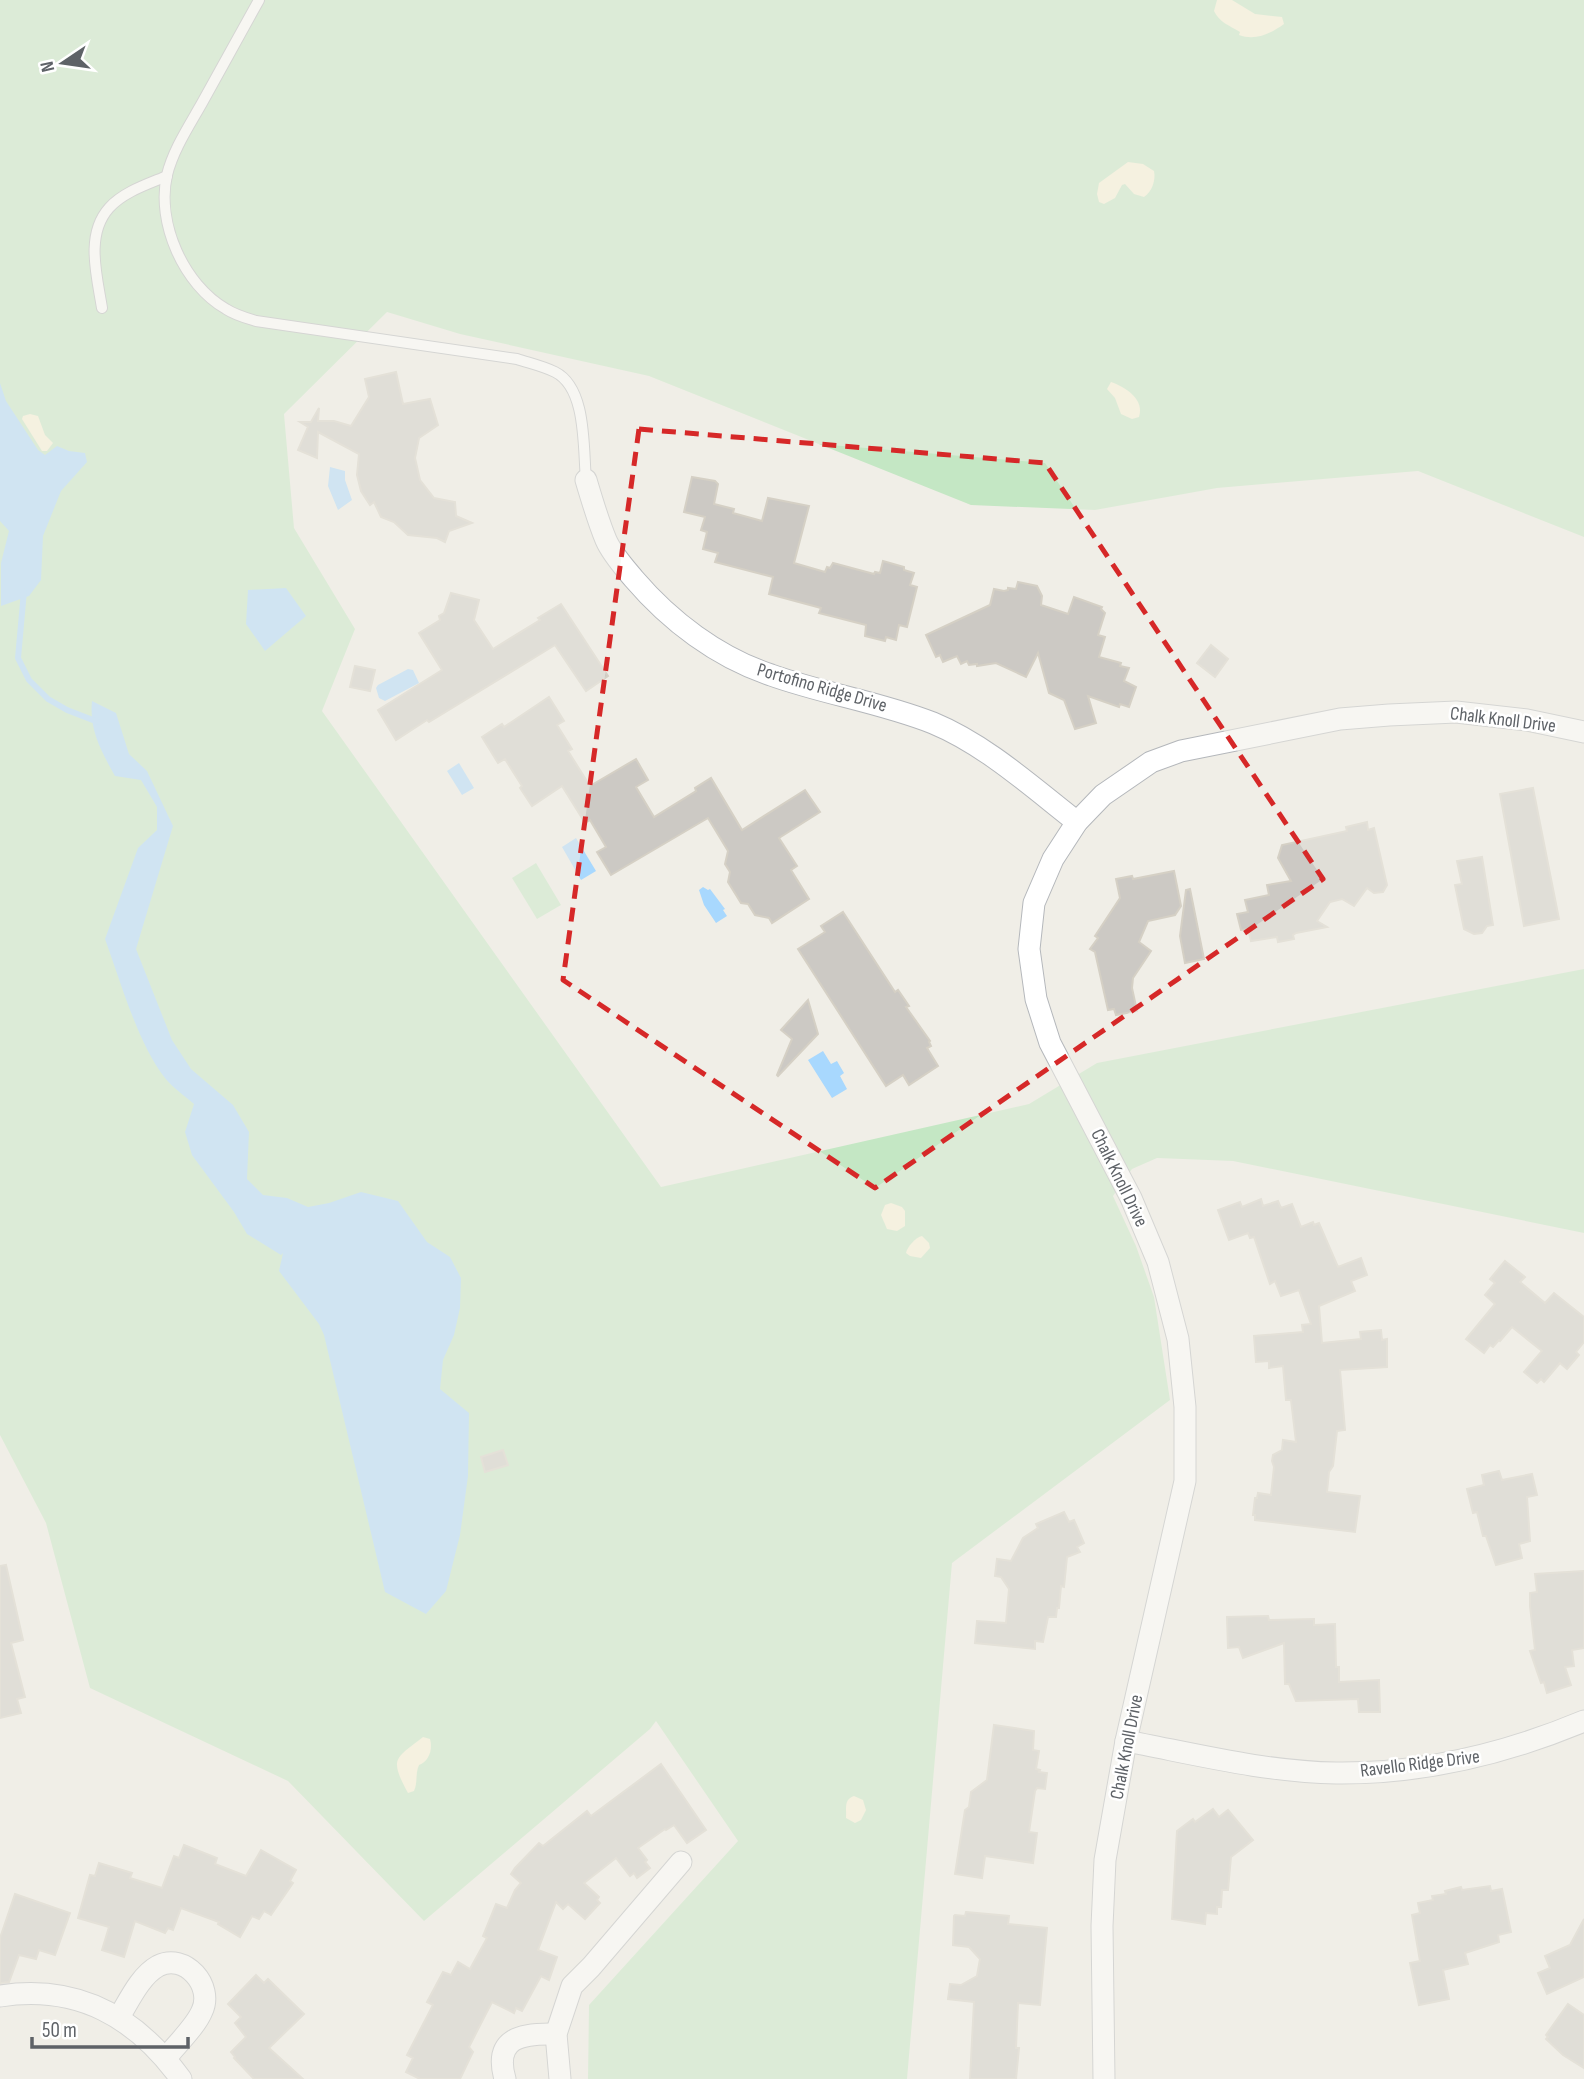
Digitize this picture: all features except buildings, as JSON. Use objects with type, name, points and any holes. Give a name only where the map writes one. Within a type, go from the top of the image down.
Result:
[{"type":"street","name":"Portofino Ridge Drive","points":[[586,480],[607,542],[624,567],[668,615],[713,648],[771,675],[894,708],[936,725],[995,759],[1077,822]]},
{"type":"street","name":"Chalk Knoll Drive","points":[[1104,2079],[1102,1926],[1105,1860],[1126,1741],[1185,1481],[1185,1407],[1178,1339],[1158,1262],[1131,1198],[1050,1043],[1034,987],[1029,949],[1034,903],[1053,859],[1077,822],[1103,794],[1151,762],[1181,751],[1340,719],[1456,712],[1527,720],[1584,732]]},
{"type":"street","name":"Ravello Ridge Drive","points":[[1126,1741],[1279,1768],[1336,1773],[1389,1771],[1493,1754],[1541,1739],[1584,1721]]},
{"type":"street","points":[[560,2079],[556,2034],[572,1986],[591,1968],[681,1862]]},
{"type":"street","points":[[119,2017],[145,1976],[159,1965],[175,1964],[192,1969],[202,1983],[206,1998],[202,2012],[166,2059]]},
{"type":"street","points":[[0,1996],[30,1994],[77,1998],[119,2017],[166,2059],[181,2079]]},
{"type":"street","points":[[505,2079],[502,2067],[505,2049],[516,2039],[529,2033],[556,2034]]},
{"type":"lane","points":[[259,0],[179,145],[167,176],[169,232],[182,262],[203,292],[226,309],[256,321],[517,359],[555,372],[571,384],[581,418],[586,480]]},
{"type":"lane","points":[[102,308],[94,238],[109,208],[130,192],[167,176]]},
{"type":"highlighted area","points":[[639,429],[1045,463],[1323,879],[875,1188],[563,980]]},
{"type":"green space","points":[[0,0],[1584,0],[1584,537],[1418,471],[1217,488],[1095,510],[971,505],[649,376],[460,334],[387,312],[284,414],[294,528],[355,629],[322,711],[661,1187],[1029,1104],[1097,1063],[1584,969],[1584,1233],[1233,1161],[1157,1158],[1132,1169],[1113,1196],[1136,1246],[1154,1297],[1170,1400],[952,1563],[907,2079],[588,2079],[589,2005],[738,1841],[656,1721],[650,1729],[424,1921],[288,1781],[90,1688],[46,1523],[0,1435]]},
{"type":"green space","points":[[536,863],[561,905],[537,919],[512,878]]},
{"type":"sand","points":[[1217,0],[1232,0],[1255,14],[1282,17],[1284,24],[1262,36],[1239,35],[1240,32],[1216,15],[1214,11]]},
{"type":"sand","points":[[1128,162],[1143,164],[1154,171],[1154,182],[1149,192],[1144,197],[1134,194],[1125,184],[1115,198],[1104,204],[1099,202],[1099,183]]},
{"type":"sand","points":[[1111,382],[1123,387],[1137,400],[1139,417],[1132,419],[1121,414],[1115,398],[1107,389]]},
{"type":"sand","points":[[30,414],[38,416],[45,435],[53,443],[47,451],[42,451],[22,419]]},
{"type":"sand","points":[[891,1203],[905,1211],[905,1226],[897,1231],[887,1229],[881,1215],[885,1205]]},
{"type":"sand","points":[[922,1236],[930,1248],[921,1258],[906,1253],[912,1243]]},
{"type":"sand","points":[[423,1737],[430,1739],[430,1751],[428,1758],[419,1765],[414,1791],[408,1793],[398,1773],[398,1760]]},
{"type":"sand","points":[[854,1796],[863,1800],[866,1810],[861,1820],[855,1823],[846,1818],[847,1802]]},
{"type":"water","points":[[0,383],[6,401],[38,450],[45,455],[57,446],[85,453],[87,462],[61,491],[43,536],[41,580],[29,596],[1,606],[1,563],[9,531],[0,521]]},
{"type":"water","points":[[330,467],[345,471],[345,480],[352,500],[338,510],[328,486]]},
{"type":"water","points":[[286,588],[306,616],[265,651],[246,624],[248,590]]},
{"type":"water","points":[[408,669],[413,670],[419,683],[385,701],[379,698],[376,688],[378,685]]},
{"type":"water","points":[[92,701],[116,713],[129,754],[147,771],[173,826],[136,949],[172,1040],[191,1069],[233,1105],[249,1132],[247,1179],[263,1195],[287,1198],[308,1207],[361,1192],[398,1201],[427,1242],[450,1257],[461,1278],[460,1308],[454,1335],[443,1360],[440,1389],[469,1413],[468,1476],[460,1535],[446,1591],[426,1614],[385,1592],[324,1335],[319,1324],[279,1271],[283,1253],[281,1255],[247,1234],[192,1155],[185,1132],[194,1104],[168,1082],[155,1064],[123,992],[105,939],[138,848],[157,830],[157,807],[141,780],[115,776],[94,731]]},
{"type":"water","points":[[459,763],[474,788],[462,795],[447,771]]},
{"type":"water","points":[[576,838],[596,871],[581,880],[562,847]]},
{"type":"water","points":[[703,887],[710,889],[725,909],[723,910],[727,916],[716,923],[704,905],[699,890]]},
{"type":"water","points":[[823,1051],[831,1064],[837,1061],[844,1073],[840,1076],[847,1089],[832,1098],[808,1060]]},
{"type":"waterway","points":[[24,591],[18,658],[29,680],[48,699],[98,722]]}]
